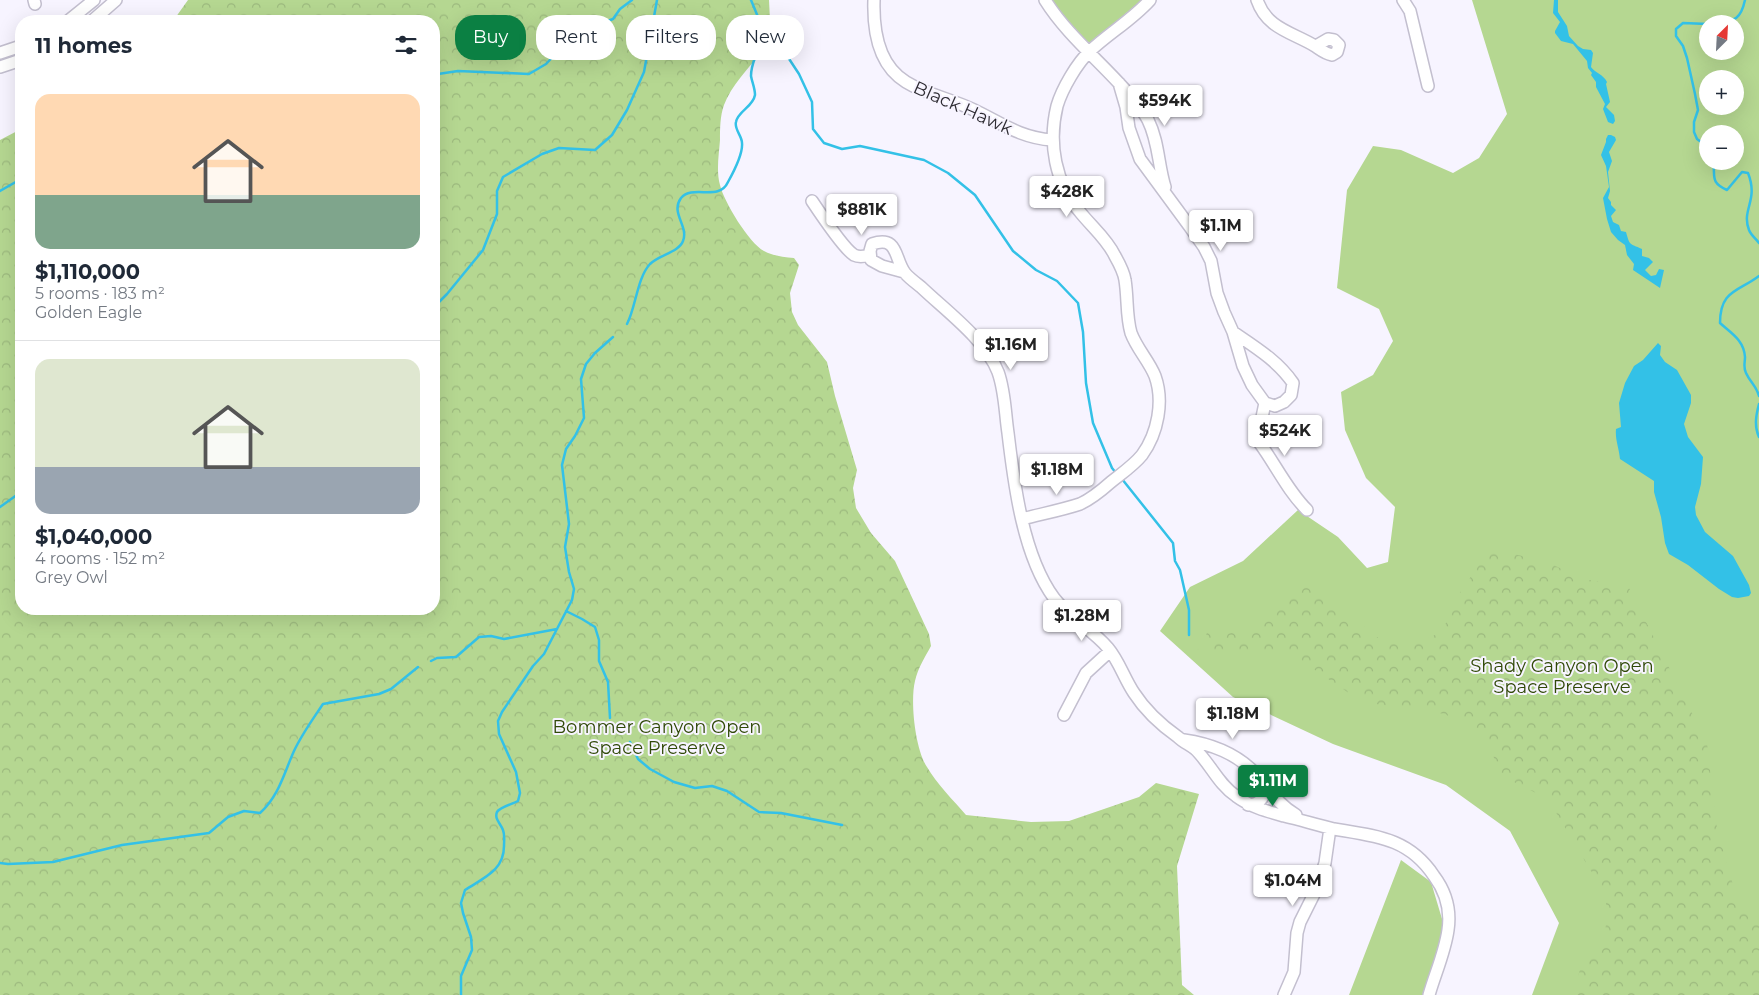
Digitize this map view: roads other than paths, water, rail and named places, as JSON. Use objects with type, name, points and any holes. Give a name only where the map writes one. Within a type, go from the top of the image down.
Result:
[{"type":"street","points":[[75,15],[94,0]]},
{"type":"street","points":[[99,15],[116,0]]},
{"type":"street","name":"Black Hawk","points":[[874,0],[873,17],[880,49],[890,68],[905,82],[966,106],[1020,134],[1052,140]]},
{"type":"street","points":[[1044,0],[1062,25],[1119,83],[1147,118],[1158,145],[1161,175],[1167,194]]},
{"type":"street","points":[[1022,519],[1082,503],[1101,491],[1142,455],[1152,437],[1159,414],[1159,396],[1155,375],[1131,333],[1125,278],[1106,242],[1066,195],[1057,168],[1052,140],[1057,107],[1062,93],[1088,52],[1137,14],[1150,0]]},
{"type":"street","points":[[1257,0],[1272,23],[1283,31],[1316,46]]},
{"type":"street","points":[[1403,0],[1410,11],[1428,86]]},
{"type":"street","points":[[0,53],[15,48]]},
{"type":"street","points":[[0,66],[15,62]]},
{"type":"street","points":[[1119,83],[1134,147],[1204,247],[1211,261],[1217,293],[1233,332],[1243,366],[1252,385],[1265,403],[1275,406],[1284,402],[1291,395],[1293,383],[1287,373],[1267,355],[1233,332]]},
{"type":"street","points":[[812,201],[854,255],[861,257],[870,255]]},
{"type":"street","points":[[904,272],[882,266],[871,260],[872,244],[880,241],[888,242],[894,248],[904,272],[975,338],[990,356],[1002,386],[1011,463],[1022,519],[1033,556],[1055,600],[1106,645],[1117,659],[1134,693],[1147,710],[1180,739],[1195,749],[1221,783],[1234,796],[1248,805],[1330,828],[1379,837],[1400,844],[1413,852],[1427,865],[1440,883],[1448,902],[1448,930],[1428,995]]},
{"type":"street","points":[[1265,403],[1259,442],[1270,456],[1282,479],[1296,499],[1307,510]]},
{"type":"street","points":[[1064,716],[1086,673],[1110,651]]},
{"type":"street","points":[[1060,697],[1071,704]]},
{"type":"street","points":[[1180,739],[1205,743],[1227,752],[1244,763],[1282,806],[1305,821]]},
{"type":"street","points":[[1248,805],[1256,804],[1262,800],[1265,795],[1263,783]]},
{"type":"street","points":[[1284,995],[1294,972],[1297,933],[1300,922],[1317,888],[1326,863],[1330,828]]},
{"type":"water","points":[[1554,0],[1558,0],[1558,12],[1567,26],[1569,36],[1578,46],[1591,50],[1593,53],[1591,67],[1607,82],[1610,102],[1606,107],[1614,115],[1615,121],[1613,124],[1608,122],[1603,109],[1605,104],[1588,68],[1587,61],[1573,44],[1561,41],[1555,33],[1560,22],[1553,13]]},
{"type":"water","points":[[1608,135],[1615,137],[1616,140],[1609,152],[1612,161],[1608,172],[1610,191],[1608,198],[1616,210],[1611,216],[1613,222],[1619,225],[1621,231],[1626,232],[1631,244],[1642,249],[1642,256],[1649,258],[1653,262],[1645,270],[1651,276],[1656,275],[1659,269],[1664,270],[1660,288],[1633,270],[1634,264],[1627,255],[1625,245],[1611,232],[1603,198],[1609,187],[1606,166],[1601,155]]},
{"type":"water","points":[[1658,343],[1661,346],[1660,355],[1665,362],[1677,370],[1691,395],[1691,403],[1684,424],[1688,437],[1703,457],[1701,484],[1695,507],[1696,515],[1705,532],[1733,556],[1749,585],[1751,593],[1749,596],[1732,597],[1688,565],[1669,554],[1654,492],[1654,481],[1620,459],[1616,429],[1621,427],[1619,403],[1625,383],[1634,366],[1643,360]]},
{"type":"waterway","points":[[440,74],[458,71],[529,74],[546,64],[581,31],[613,19],[620,9],[632,0]]},
{"type":"waterway","points":[[440,301],[483,250],[497,214],[497,191],[503,177],[542,154],[559,148],[595,150],[612,135],[627,110],[644,72],[657,0]]},
{"type":"waterway","points":[[751,0],[758,17],[776,39],[799,74],[812,102],[813,129],[824,143],[842,149],[860,146],[924,160],[948,173],[975,195],[1013,251],[1036,270],[1057,281],[1078,303],[1083,332],[1086,383],[1093,423],[1112,468],[1116,473]]},
{"type":"waterway","points":[[1740,15],[1745,0]]},
{"type":"waterway","points":[[1699,24],[1683,23],[1676,29],[1676,36],[1683,46],[1687,58],[1695,94],[1698,110],[1694,122],[1694,132],[1699,140]]},
{"type":"waterway","points":[[627,324],[642,277],[650,264],[673,251],[683,241],[684,230],[678,214],[678,204],[681,198],[692,192],[719,191],[724,188],[732,174],[742,147],[742,140],[736,127],[737,118],[749,106],[755,95],[751,76],[754,60]]},
{"type":"waterway","points":[[1714,170],[1715,181],[1727,190],[1742,172],[1748,173],[1752,191],[1747,223],[1750,232],[1759,243]]},
{"type":"waterway","points":[[0,191],[15,182]]},
{"type":"waterway","points":[[1759,276],[1727,298],[1723,304],[1720,323],[1740,341],[1744,351],[1745,371],[1759,396]]},
{"type":"waterway","points":[[461,995],[461,976],[472,950],[471,937],[461,903],[465,890],[491,873],[500,862],[503,855],[504,836],[496,815],[499,810],[518,801],[520,793],[516,772],[499,734],[498,721],[533,666],[544,654],[572,600],[574,589],[565,547],[569,524],[562,465],[566,449],[584,418],[581,379],[586,364],[613,337]]},
{"type":"waterway","points":[[1759,404],[1756,421],[1759,437]]},
{"type":"waterway","points":[[1122,479],[1173,543],[1175,561],[1180,570],[1189,610],[1189,635]]},
{"type":"waterway","points":[[0,507],[15,496]]},
{"type":"waterway","points":[[566,611],[595,627],[599,640],[599,661],[608,682],[610,718]]},
{"type":"waterway","points":[[431,661],[437,658],[456,657],[479,637],[491,636],[504,639],[557,629]]},
{"type":"waterway","points":[[0,863],[53,862],[122,845],[209,833],[228,817],[244,811],[260,813],[272,799],[297,745],[323,704],[379,694],[391,689],[418,667]]},
{"type":"waterway","points":[[630,742],[638,759],[650,769],[674,782],[695,788],[712,786],[727,791],[759,812],[781,813],[842,825]]},
{"type":"park label","name":"Shady Canyon Open Space Preserve","points":[[1562,676]]},
{"type":"park label","name":"Bommer Canyon Open Space Preserve","points":[[657,738]]}]
